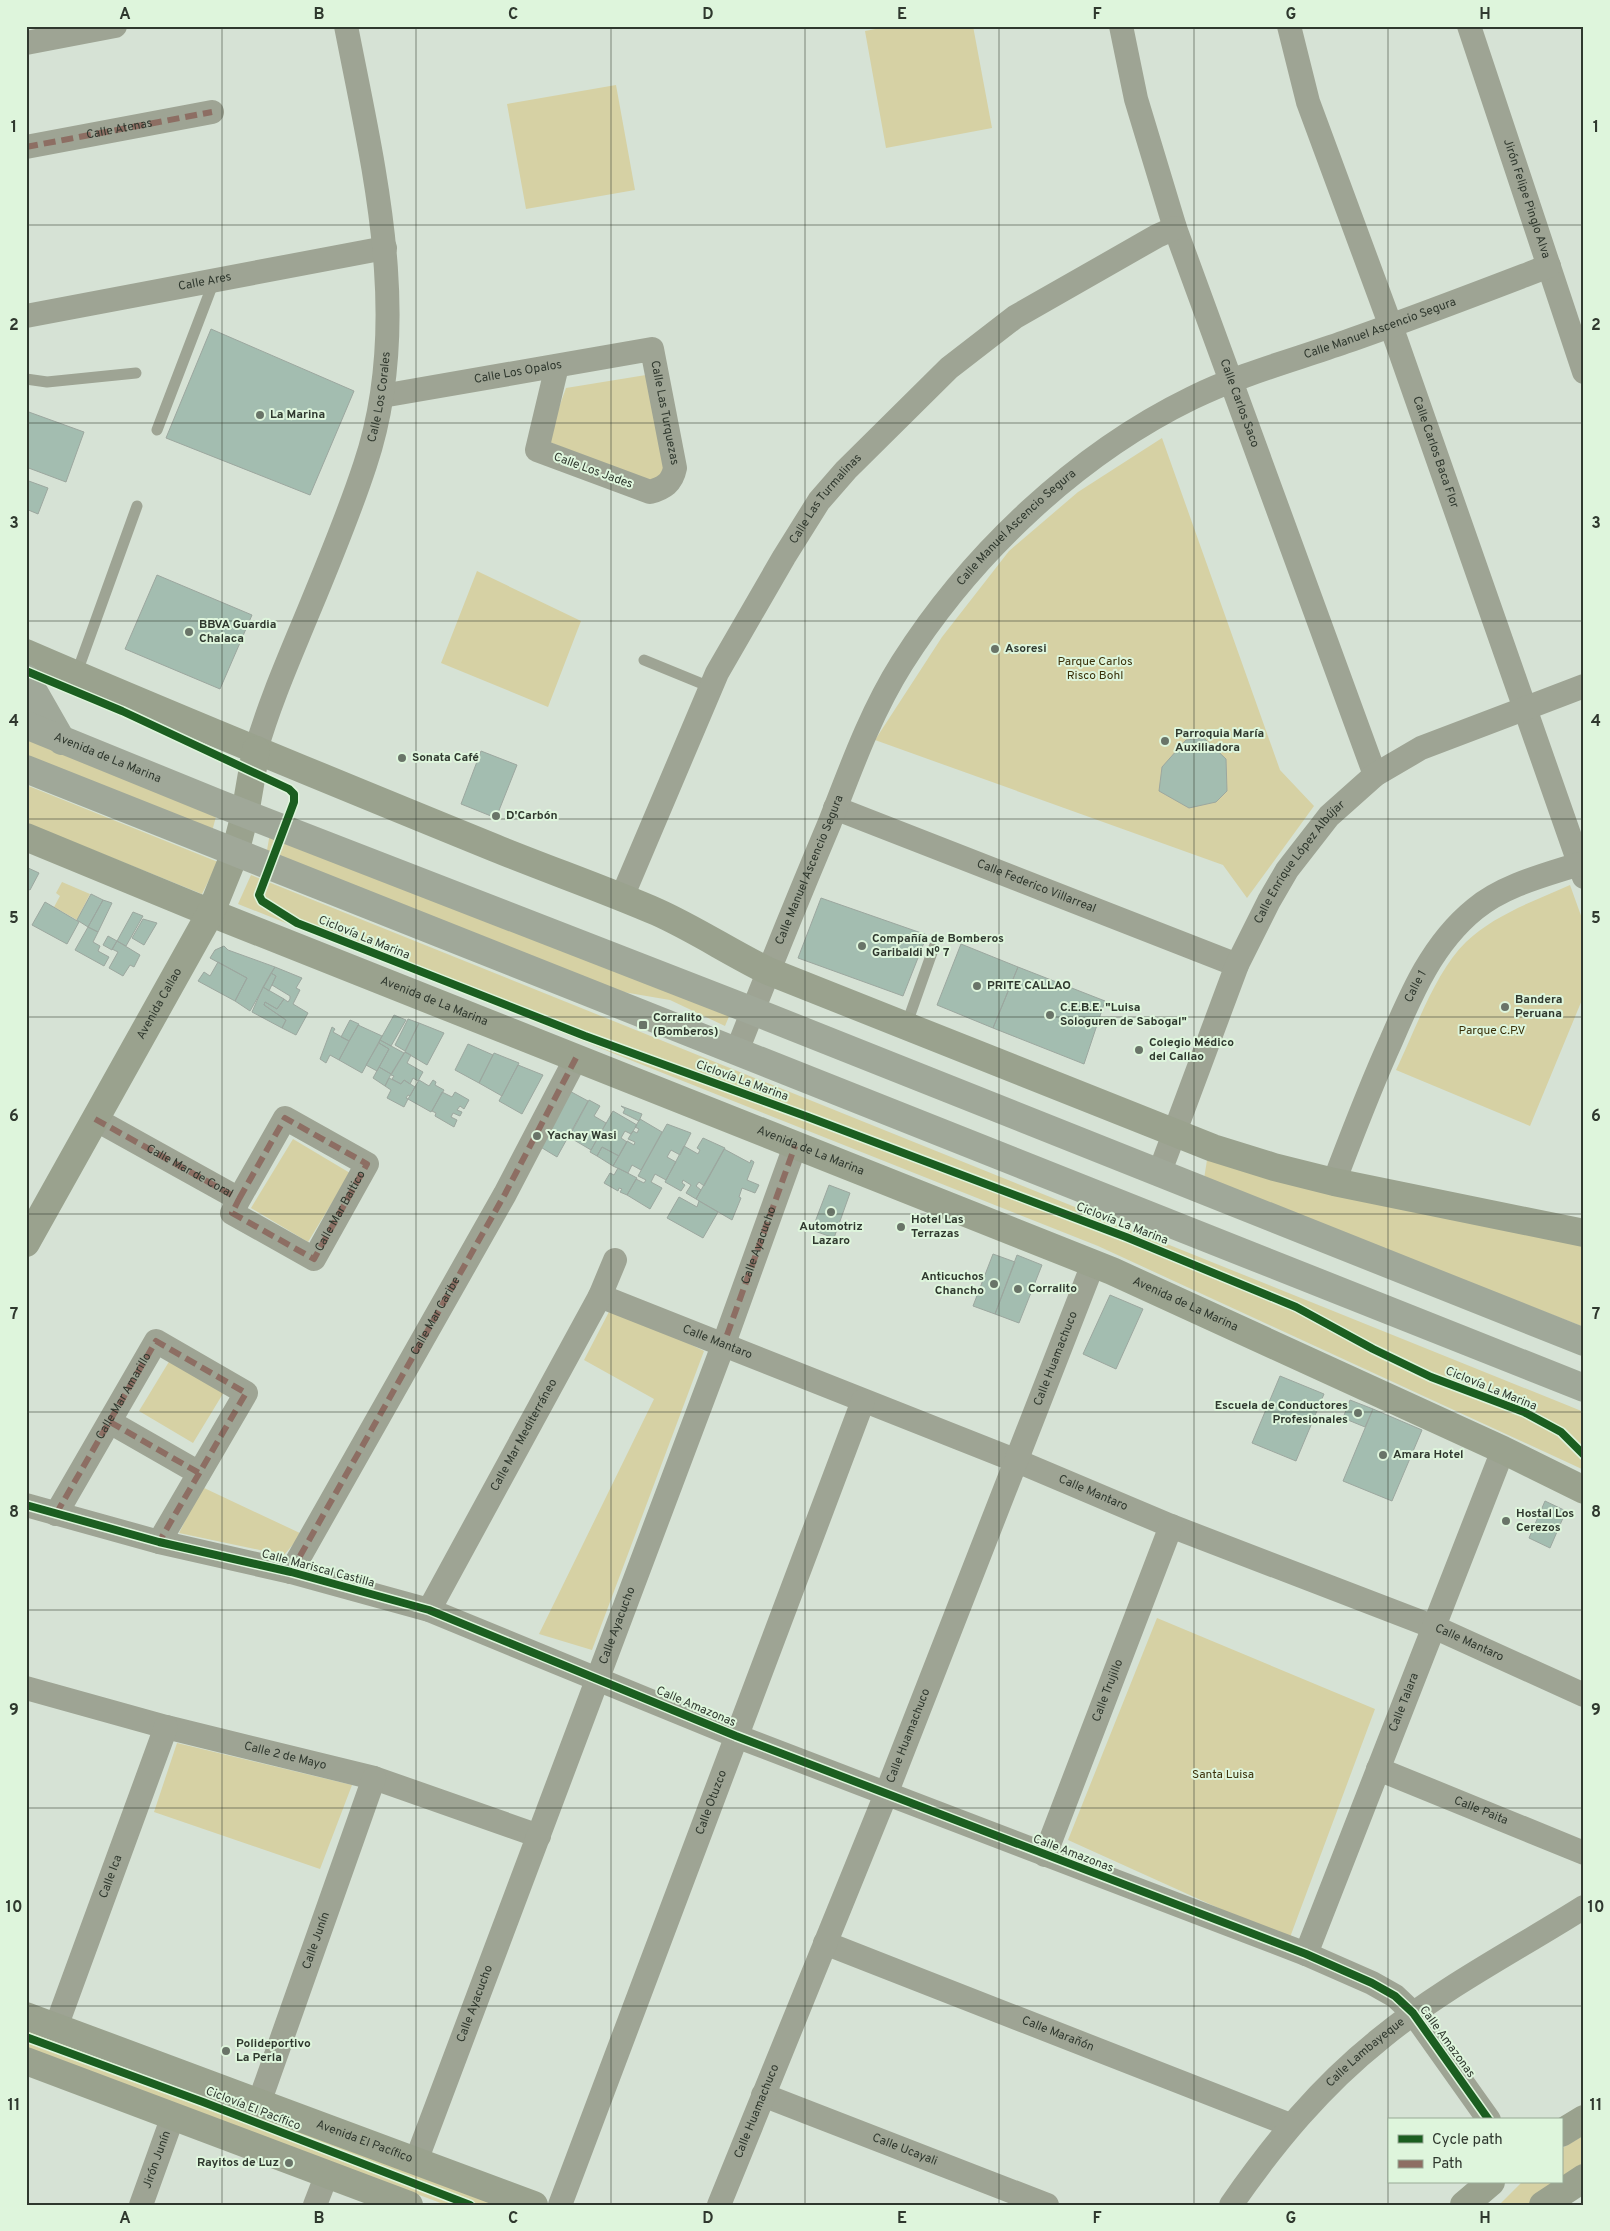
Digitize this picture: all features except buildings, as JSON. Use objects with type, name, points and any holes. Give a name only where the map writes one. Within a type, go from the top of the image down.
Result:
[{"type":"main road","points":[[26,653],[498,850],[622,897],[660,914],[728,952],[768,971],[1174,1133],[1274,1167],[1334,1182],[1584,1233]]},
{"type":"main road","points":[[26,678],[62,741]]},
{"type":"main road","name":"Avenida de La Marina","points":[[26,725],[245,814],[753,1011],[1584,1342]]},
{"type":"main road","name":"Avenida Callao","points":[[26,1243],[211,912],[235,853],[245,814],[256,750]]},
{"type":"main road","points":[[26,769],[1584,1388]]},
{"type":"main road","name":"Avenida de La Marina","points":[[26,837],[1094,1264],[1503,1450],[1584,1490]]},
{"type":"main road","name":"Avenida El Pacífico","points":[[26,2016],[534,2205]]},
{"type":"main road","points":[[26,2061],[409,2205]]},
{"type":"main road","points":[[1562,2132],[1584,2119]]},
{"type":"main road","points":[[1544,2205],[1584,2178]]},
{"type":"main road","points":[[1464,2205],[1489,2184]]},
{"type":"street","points":[[26,43],[115,26]]},
{"type":"street","name":"Calle Los Corales","points":[[256,750],[270,706],[365,464],[382,396],[389,310],[385,248],[366,127],[346,26]]},
{"type":"street","name":"Calle Carlos Saco","points":[[1121,26],[1136,99],[1176,228],[1375,775]]},
{"type":"street","name":"Calle Carlos Baca Flor","points":[[1290,26],[1308,102],[1391,326],[1582,871]]},
{"type":"street","name":"Jirón Felipe Pinglo Alva","points":[[1469,26],[1584,372]]},
{"type":"street","name":"Calle Atenas","points":[[26,147],[212,112]]},
{"type":"street","name":"Calle Las Turmalinas","points":[[622,897],[710,687],[784,556],[819,501],[846,470],[937,380],[1015,317],[1148,240],[1176,228]]},
{"type":"street","name":"Calle Ares","points":[[26,316],[385,248]]},
{"type":"street","name":"Calle Manuel Ascencio Segura","points":[[737,1051],[835,808],[882,700],[902,663],[946,602],[973,570],[1021,521],[1083,464],[1153,418],[1195,396],[1391,326],[1549,266]]},
{"type":"street","name":"Calle Los Opalos","points":[[382,396],[652,349]]},
{"type":"street","name":"Calle Las Turquezas","points":[[650,492],[662,488],[672,480],[675,468],[652,349]]},
{"type":"street","name":"Calle Los Jades","points":[[557,366],[537,450],[650,492]]},
{"type":"street","name":"Calle Enrique López Albújar","points":[[1159,1174],[1237,965],[1287,870],[1329,816],[1375,775],[1421,748],[1584,686]]},
{"type":"street","name":"Calle Federico Villarreal","points":[[835,808],[1237,965]]},
{"type":"street","name":"Calle 1","points":[[1334,1182],[1379,1068],[1418,980],[1447,937],[1476,908],[1507,890],[1582,871]]},
{"type":"street","name":"Calle Mar Caribe","points":[[291,1572],[505,1194],[576,1058]]},
{"type":"street","name":"Calle Mar Baltico","points":[[240,1199],[285,1118],[367,1164],[314,1259]]},
{"type":"street","name":"Calle Mar de Coral","points":[[95,1119],[240,1199],[232,1213],[314,1259]]},
{"type":"street","name":"Calle Ayacucho","points":[[416,2161],[796,1146]]},
{"type":"street","name":"Calle Mar Mediterráneo","points":[[430,1610],[600,1296],[615,1260]]},
{"type":"street","name":"Calle Huamachuco","points":[[719,2205],[886,1794],[1094,1264]]},
{"type":"street","name":"Calle Mantaro","points":[[600,1296],[1017,1461],[1171,1526],[1434,1627],[1584,1694]]},
{"type":"street","name":"Calle Mar Amarillo","points":[[56,1514],[156,1341],[246,1393],[199,1473]]},
{"type":"street","name":"Calle Otuzco","points":[[560,2205],[864,1401]]},
{"type":"street","points":[[110,1422],[199,1473],[159,1542]]},
{"type":"street","name":"Calle Talara","points":[[1306,1954],[1503,1450]]},
{"type":"street","name":"Calle Mariscal Castilla","points":[[26,1505],[159,1542],[291,1572],[430,1610],[597,1677]]},
{"type":"street","name":"Calle Trujillo","points":[[1045,1855],[1171,1526]]},
{"type":"street","name":"Calle Amazonas","points":[[597,1677],[736,1736],[1306,1954],[1372,1983],[1395,1996],[1413,2013],[1488,2118]]},
{"type":"street","name":"Calle 2 de Mayo","points":[[26,1688],[166,1727],[374,1778],[539,1836]]},
{"type":"street","name":"Calle Ica","points":[[56,2027],[166,1727]]},
{"type":"street","name":"Calle Paita","points":[[1378,1769],[1584,1853]]},
{"type":"street","name":"Calle Junín","points":[[259,2103],[374,1778]]},
{"type":"street","name":"Calle Lambayeque","points":[[1231,2205],[1290,2125],[1320,2093],[1366,2051],[1413,2013],[1584,1907]]},
{"type":"street","name":"Calle Marañón","points":[[825,1943],[1290,2125]]},
{"type":"street","name":"Calle Ucayali","points":[[763,2095],[1047,2205]]},
{"type":"street","name":"Jirón Junín","points":[[141,2205],[173,2116]]},
{"type":"street","points":[[315,2205],[327,2174]]},
{"type":"lane","points":[[157,430],[214,281]]},
{"type":"lane","points":[[26,379],[47,382],[136,373]]},
{"type":"lane","points":[[76,675],[137,506]]},
{"type":"lane","points":[[644,660],[710,687]]},
{"type":"lane","points":[[906,1026],[912,1004],[934,947]]},
{"type":"green space","points":[[891,26],[973,26],[992,128],[886,148],[865,31]]},
{"type":"green space","points":[[616,85],[635,190],[526,209],[507,104]]},
{"type":"green space","points":[[646,375],[666,471],[653,484],[547,441],[566,388]]},
{"type":"green space","name":"Parque Carlos Risco Bohl","points":[[1162,438],[1280,770],[1314,806],[1247,898],[1223,865],[875,740],[942,637],[1009,551],[1078,492]]},
{"type":"green space","points":[[477,571],[581,621],[548,707],[441,663]]},
{"type":"green space","points":[[26,737],[217,813],[211,835],[26,761]]},
{"type":"green space","points":[[26,785],[218,862],[202,894],[26,823]]},
{"type":"green space","points":[[270,833],[730,1014],[725,1026],[670,1000],[623,992],[266,856]]},
{"type":"green space","points":[[251,875],[1584,1412],[1584,1470],[1098,1246],[238,904]]},
{"type":"green space","points":[[62,882],[90,894],[77,920],[54,907],[60,896],[56,893]]},
{"type":"green space","name":"Parque C.P.V","points":[[1570,885],[1584,924],[1584,995],[1530,1126],[1396,1070],[1435,985],[1466,942],[1477,932],[1502,916]]},
{"type":"green space","points":[[293,1139],[350,1173],[308,1242],[251,1208]]},
{"type":"green space","points":[[1207,1160],[1584,1245],[1584,1327],[1204,1179]]},
{"type":"green space","points":[[612,1306],[704,1351],[592,1650],[539,1634],[654,1399],[584,1360]]},
{"type":"green space","points":[[170,1360],[224,1392],[193,1443],[139,1411]]},
{"type":"green space","points":[[202,1487],[302,1534],[284,1555],[179,1533]]},
{"type":"green space","name":"Santa Luisa","points":[[1157,1618],[1375,1709],[1289,1940],[1068,1840]]},
{"type":"green space","points":[[177,1743],[352,1785],[320,1869],[154,1812]]},
{"type":"green space","points":[[26,2020],[521,2205],[446,2205],[26,2048]]},
{"type":"green space","points":[[1584,2135],[1584,2167],[1536,2205],[1499,2205],[1520,2184],[1562,2184],[1562,2148]]},
{"type":"marked path","points":[[26,147],[212,112]]},
{"type":"marked path","points":[[291,1572],[505,1194],[576,1058]]},
{"type":"marked path","points":[[95,1119],[239,1199],[232,1213],[314,1259],[367,1164],[285,1118],[239,1199]]},
{"type":"marked path","points":[[727,1335],[795,1146]]},
{"type":"marked path","points":[[56,1514],[156,1341],[246,1393],[159,1542]]},
{"type":"marked path","points":[[110,1422],[199,1473]]},
{"type":"cycle path","name":"Ciclovía La Marina","points":[[26,671],[122,711],[289,789],[294,794],[294,802],[259,895],[262,901],[297,923],[585,1036],[808,1117],[1126,1237],[1296,1307],[1373,1349],[1431,1377],[1524,1412],[1561,1432],[1584,1455]]},
{"type":"cycle path","points":[[26,1505],[159,1542],[291,1572],[429,1610],[736,1736],[1306,1954],[1372,1983],[1395,1996],[1413,2013],[1488,2118]]},
{"type":"cycle path","name":"Ciclovía El Pacífico","points":[[26,2037],[203,2102],[470,2205]]},
{"type":"place","name":"La Marina","points":[[260,415]]},
{"type":"place","name":"BBVA Guardia Chalaca","points":[[189,632]]},
{"type":"place","name":"Asoresi","points":[[995,649]]},
{"type":"place","name":"Parroquia María Auxiliadora","points":[[1165,741]]},
{"type":"place","name":"Sonata Café","points":[[402,758]]},
{"type":"place","name":"D'Carbón","points":[[496,816]]},
{"type":"place","name":"Compañía de Bomberos Garibaldi Nº 7","points":[[862,946]]},
{"type":"place","name":"PRITE CALLAO","points":[[977,986]]},
{"type":"place","name":"Bandera Peruana","points":[[1505,1007]]},
{"type":"place","name":"C.E.B.E. \"Luisa Sologuren de Sabogal\"","points":[[1050,1015]]},
{"type":"place","name":"Corralito (Bomberos)","points":[[643,1025]]},
{"type":"place","name":"Colegio Médico del Callao","points":[[1139,1050]]},
{"type":"place","name":"Yachay Wasi","points":[[537,1136]]},
{"type":"place","name":"Automotriz Lazaro","points":[[831,1212]]},
{"type":"place","name":"Hotel Las Terrazas","points":[[901,1227]]},
{"type":"place","name":"Anticuchos Chancho","points":[[994,1284]]},
{"type":"place","name":"Corralito","points":[[1018,1289]]},
{"type":"place","name":"Escuela de Conductores Profesionales","points":[[1358,1413]]},
{"type":"place","name":"Amara Hotel","points":[[1383,1455]]},
{"type":"place","name":"Hostal Los Cerezos","points":[[1506,1521]]},
{"type":"place","name":"Polideportivo La Perla","points":[[226,2051]]},
{"type":"place","name":"Rayitos de Luz","points":[[289,2163]]}]
